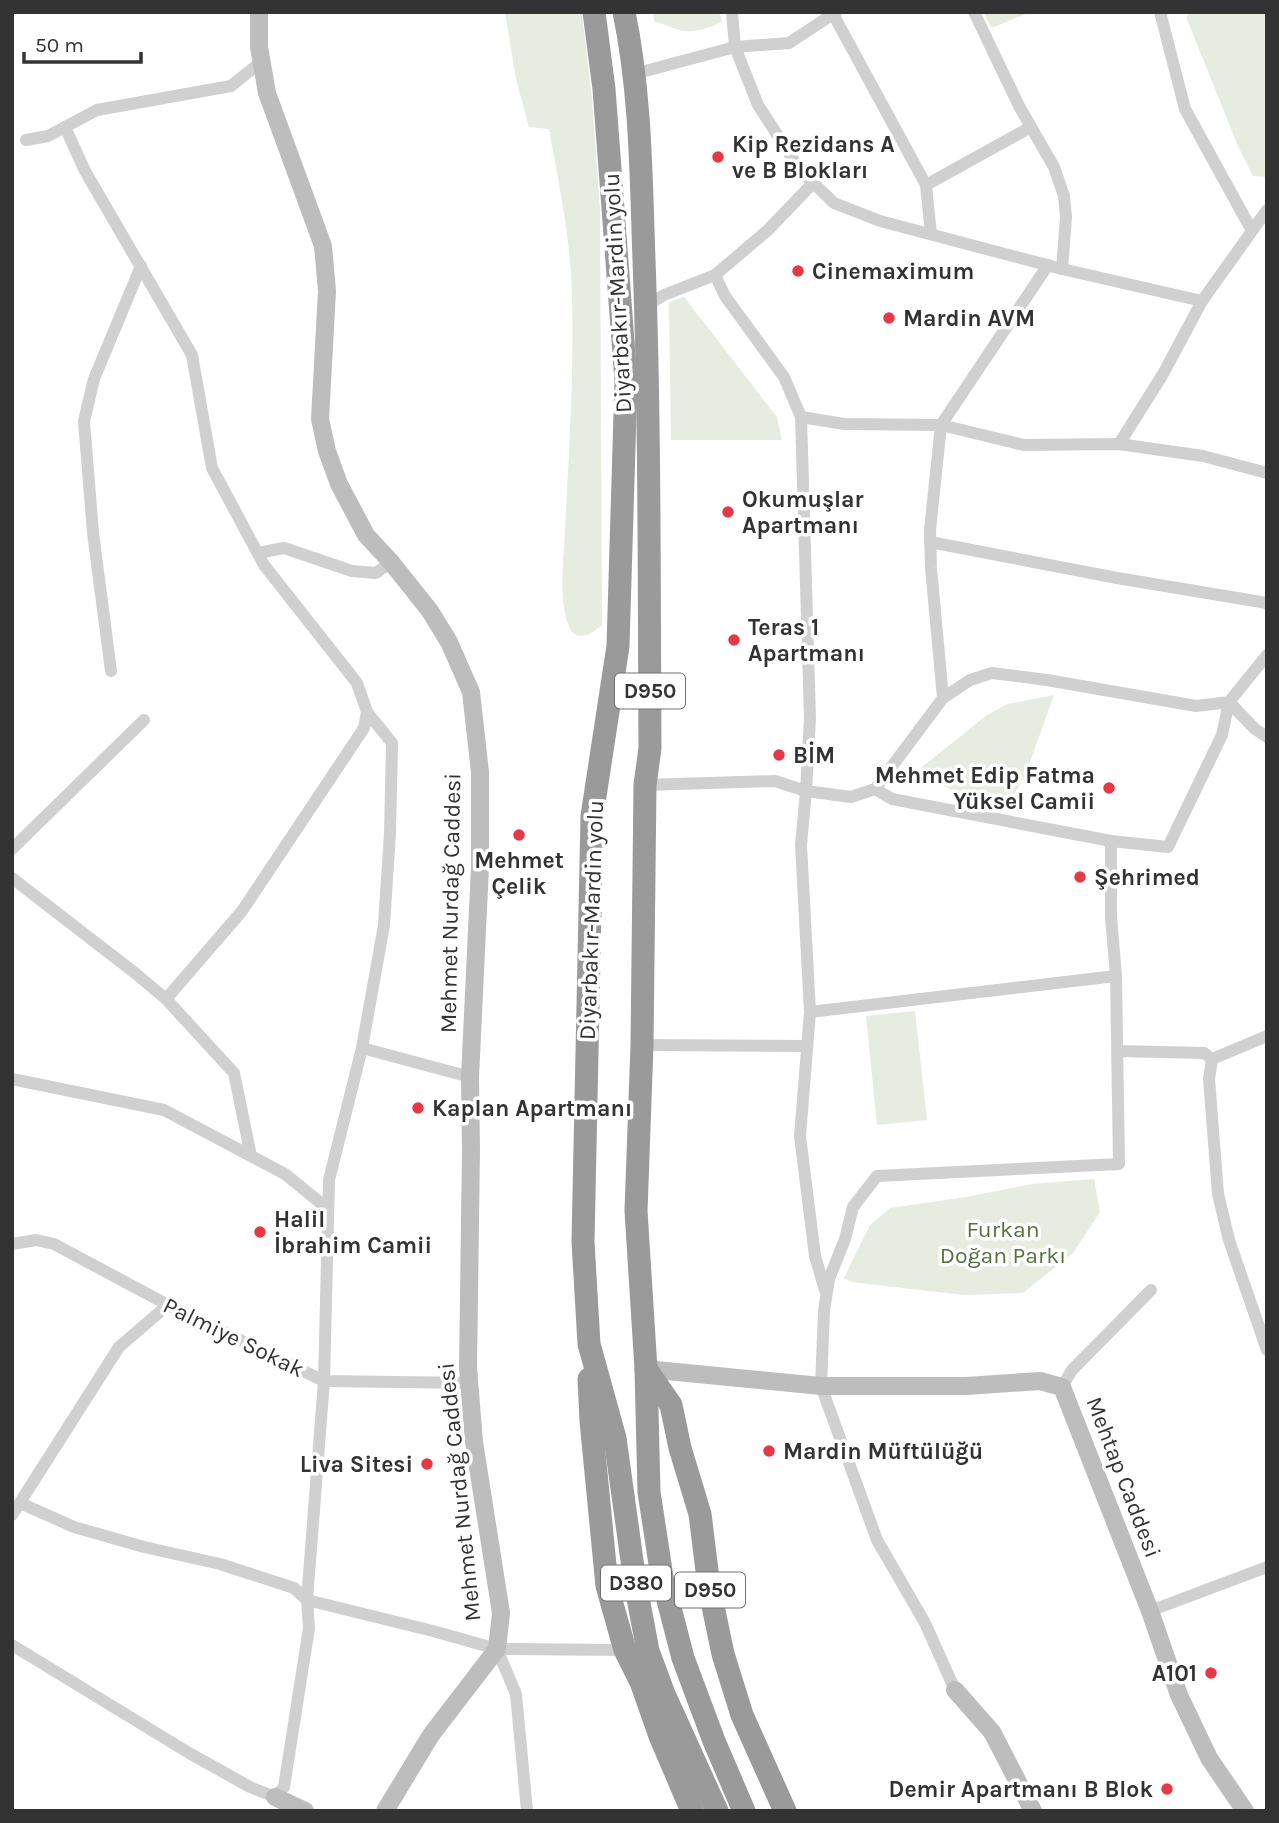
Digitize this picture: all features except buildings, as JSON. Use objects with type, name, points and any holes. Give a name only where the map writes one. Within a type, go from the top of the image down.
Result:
[{"type":"highway","name":"Diyarbakır-Mardin yolu","points":[[594,12],[604,89],[626,381],[618,646],[592,816],[583,1242],[589,1344],[615,1438],[635,1582],[648,1651],[669,1705],[717,1811]]},
{"type":"highway","name":"Diyarbakır-Mardin yolu","points":[[624,12],[634,74],[640,153],[646,306],[650,748],[645,785],[642,1045],[636,1211],[646,1369],[649,1492],[662,1577],[683,1658],[713,1741],[744,1811]]},
{"type":"highway","name":"D950","points":[[589,1344],[590,1421],[607,1586],[625,1650],[641,1682],[660,1736],[692,1811]]},
{"type":"highway","name":"D950","points":[[646,1369],[671,1405],[680,1448],[700,1514],[709,1587],[723,1654],[742,1715],[785,1811]]},
{"type":"street","name":"Mehmet Nurdağ Caddesi","points":[[259,12],[259,47],[267,93],[323,246],[327,291],[320,419],[327,451],[339,484],[366,535],[430,611],[449,642],[471,692],[480,772],[480,867],[470,1077],[468,1354],[474,1442],[500,1613],[497,1649],[432,1735],[385,1811]]},
{"type":"street","points":[[732,12],[736,47],[758,105],[800,170],[834,204],[880,220],[1062,269],[1202,302]]},
{"type":"street","points":[[974,12],[1054,167],[1064,196],[1066,217],[1062,269]]},
{"type":"street","points":[[1160,12],[1185,109],[1251,229]]},
{"type":"street","points":[[634,74],[736,47],[789,43],[834,13],[926,185],[932,234]]},
{"type":"street","points":[[26,140],[48,136],[97,110],[231,86],[262,61]]},
{"type":"street","points":[[65,127],[85,171],[192,355],[212,468],[264,565],[357,683],[368,712],[392,743],[384,925],[362,1048],[329,1180],[324,1381],[307,1600],[309,1628],[284,1787],[275,1797]]},
{"type":"street","points":[[926,185],[1031,127]]},
{"type":"street","points":[[646,306],[664,295],[715,275],[768,230],[813,183]]},
{"type":"street","points":[[1119,444],[1163,374],[1202,302],[1251,229],[1267,210]]},
{"type":"street","points":[[943,698],[930,542],[941,425],[1048,265]]},
{"type":"street","points":[[111,671],[93,533],[84,421],[94,379],[141,266]]},
{"type":"street","points":[[715,275],[725,296],[784,377],[801,418],[810,718],[800,845],[810,1012],[800,1136],[815,1256],[827,1297]]},
{"type":"street","points":[[801,418],[844,424],[941,425],[1024,445],[1119,444],[1203,456],[1267,473]]},
{"type":"street","points":[[930,542],[1117,578],[1267,603]]},
{"type":"street","points":[[258,553],[284,548],[352,571],[376,573],[391,562]]},
{"type":"street","points":[[875,789],[892,799],[1111,841],[1168,847],[1222,735],[1230,702],[1267,655]]},
{"type":"street","points":[[645,785],[775,780],[806,791],[851,797],[875,789],[943,698],[970,680],[992,673],[1196,706],[1230,702]]},
{"type":"street","points":[[1230,702],[1255,729],[1267,737]]},
{"type":"street","points":[[166,999],[242,911],[364,728],[368,712]]},
{"type":"street","points":[[12,849],[144,720]]},
{"type":"street","points":[[1034,1811],[992,1732],[955,1690],[925,1623],[877,1541],[821,1386],[827,1297],[829,1279],[845,1239],[853,1207],[877,1176],[1119,1164],[1111,841]]},
{"type":"street","points":[[12,878],[166,999],[234,1073],[251,1156]]},
{"type":"street","points":[[810,1012],[1116,975]]},
{"type":"street","points":[[1212,1059],[1267,1036]]},
{"type":"street","points":[[642,1045],[807,1046]]},
{"type":"street","points":[[362,1048],[470,1077]]},
{"type":"street","points":[[1118,1051],[1204,1053],[1212,1059]]},
{"type":"street","points":[[1212,1059],[1209,1079],[1218,1194],[1229,1240],[1267,1350]]},
{"type":"street","points":[[12,1079],[164,1110],[285,1174],[328,1209]]},
{"type":"street","name":"Palmiye Sokak","points":[[12,1244],[36,1240],[54,1244],[168,1305],[324,1381],[469,1382]]},
{"type":"street","points":[[1062,1387],[1072,1370],[1151,1290]]},
{"type":"street","points":[[12,1515],[119,1347],[168,1305]]},
{"type":"street","name":"Mehtap Caddesi","points":[[646,1369],[821,1386],[966,1386],[1040,1381],[1062,1387],[1150,1611],[1179,1695],[1209,1758],[1245,1811]]},
{"type":"street","points":[[20,1503],[74,1527],[144,1547],[220,1564],[294,1588],[307,1600],[497,1649],[625,1650]]},
{"type":"street","points":[[1150,1611],[1267,1567]]},
{"type":"street","points":[[12,1645],[250,1787],[306,1811]]},
{"type":"street","points":[[497,1649],[516,1694],[527,1811]]},
{"type":"green space","points":[[505,12],[582,14],[592,99],[600,210],[602,625],[582,636],[571,630],[563,595],[572,355],[571,276],[567,234],[549,129],[529,127],[516,79]]},
{"type":"green space","points":[[653,12],[719,12],[722,22],[694,31],[681,30],[654,21]]},
{"type":"green space","points":[[983,12],[1030,12],[992,28]]},
{"type":"green space","points":[[1192,12],[1267,12],[1267,177],[1253,176],[1238,146],[1186,17]]},
{"type":"green space","points":[[684,297],[777,417],[782,440],[671,440],[669,302]]},
{"type":"green space","points":[[1054,695],[1025,776],[1006,807],[968,798],[916,772],[987,715],[1008,704]]},
{"type":"green space","points":[[915,1011],[927,1120],[877,1125],[866,1016]]},
{"type":"green space","name":"Furkan Doğan Parkı","points":[[1094,1179],[1100,1212],[1073,1253],[1023,1293],[963,1295],[852,1282],[844,1278],[870,1225],[890,1208],[1032,1184]]},
{"type":"place","name":"Kip Rezidans A ve B Blokları","points":[[718,157]]},
{"type":"place","name":"Cinemaximum","points":[[798,271]]},
{"type":"place","name":"Mardin AVM","points":[[889,318]]},
{"type":"place","name":"Okumuşlar Apartmanı","points":[[728,512]]},
{"type":"place","name":"Teras 1 Apartmanı","points":[[734,640]]},
{"type":"place","name":"BİM","points":[[779,755]]},
{"type":"place","name":"Mehmet Edip Fatma Yüksel Camii","points":[[1109,788]]},
{"type":"place","name":"Mehmet Çelik","points":[[519,835]]},
{"type":"place","name":"Şehrimed","points":[[1080,877]]},
{"type":"place","name":"Kaplan Apartmanı","points":[[418,1108]]},
{"type":"place","name":"Halil İbrahim Camii","points":[[260,1232]]},
{"type":"place","name":"Mardin Müftülüğü","points":[[769,1451]]},
{"type":"place","name":"Liva Sitesi","points":[[427,1464]]},
{"type":"place","name":"A101","points":[[1211,1673]]},
{"type":"place","name":"Demir Apartmanı B Blok","points":[[1167,1789]]}]
